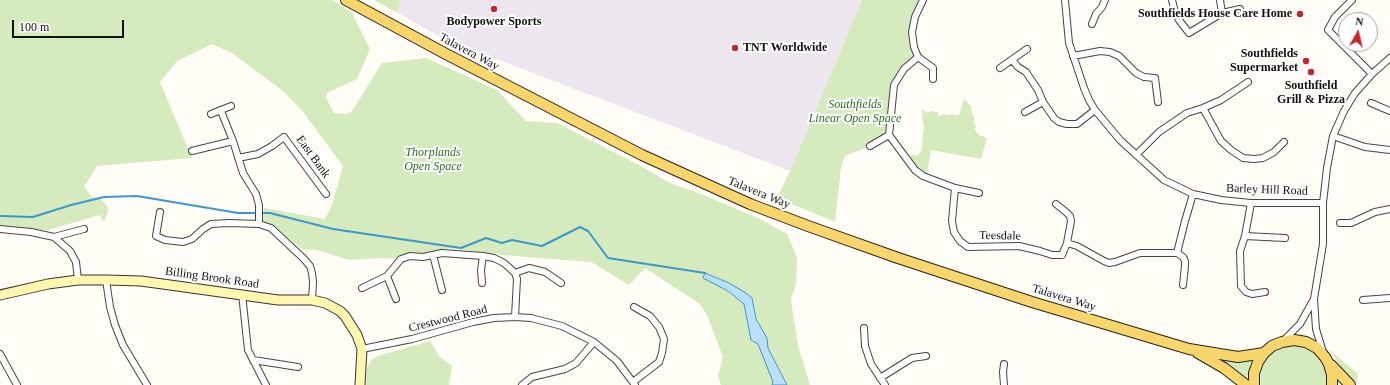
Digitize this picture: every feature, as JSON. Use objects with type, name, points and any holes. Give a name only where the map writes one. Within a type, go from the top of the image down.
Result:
[{"type":"main road","name":"Talavera Way","points":[[346,0],[446,54],[609,138],[698,181],[750,204],[912,263],[1032,302],[1189,349],[1238,357],[1264,353]]},
{"type":"main road","points":[[1254,385],[1254,374],[1258,362],[1264,353],[1272,346],[1282,342],[1294,340],[1306,342],[1317,348],[1350,385]]},
{"type":"main road","name":"Talavera Way","points":[[1189,349],[1224,368],[1246,385]]},
{"type":"main road","points":[[1327,360],[1332,375],[1332,385]]},
{"type":"street","points":[[923,0],[915,17],[912,32],[914,47],[918,57],[933,68],[933,79]]},
{"type":"street","name":"Barley Hill Road","points":[[1065,0],[1069,43],[1084,88],[1095,110],[1120,140],[1164,180],[1194,194],[1221,200],[1251,203],[1323,203]]},
{"type":"street","points":[[1092,24],[1096,14],[1102,7],[1105,0]]},
{"type":"street","points":[[1172,0],[1179,20],[1189,33],[1222,13],[1240,9]]},
{"type":"street","points":[[1220,0],[1222,13]]},
{"type":"street","points":[[1352,0],[1335,17],[1328,30],[1372,74]]},
{"type":"street","points":[[1000,68],[1027,49]]},
{"type":"street","points":[[1073,56],[1100,51],[1110,52],[1119,56],[1136,73],[1144,77],[1155,78],[1158,102]]},
{"type":"street","points":[[918,57],[904,69],[894,85],[889,136],[915,170],[924,176],[955,188],[979,194]]},
{"type":"street","points":[[1327,360],[1316,329],[1314,299],[1323,244],[1323,203],[1327,168],[1333,136],[1351,99],[1372,74],[1390,58]]},
{"type":"street","points":[[1012,60],[1018,67],[1026,72],[1038,90],[1043,102],[1054,118],[1059,122],[1066,124],[1077,124],[1095,110]]},
{"type":"street","points":[[1136,155],[1159,132],[1174,121],[1187,113],[1221,100],[1248,82]]},
{"type":"street","points":[[1025,112],[1043,102]]},
{"type":"street","points":[[1371,103],[1390,111]]},
{"type":"street","points":[[211,114],[231,106]]},
{"type":"street","points":[[1203,108],[1221,141],[1231,150],[1244,158],[1263,158],[1274,152],[1284,142]]},
{"type":"street","points":[[221,111],[233,141],[243,173],[256,194],[259,205],[259,224]]},
{"type":"street","points":[[870,146],[889,136]]},
{"type":"street","points":[[1333,136],[1365,147],[1390,150]]},
{"type":"street","name":"East Bank","points":[[238,158],[258,154],[284,137],[326,194]]},
{"type":"street","points":[[192,151],[233,141]]},
{"type":"street","name":"Teesdale","points":[[955,188],[952,221],[954,232],[960,241],[968,247],[1020,246],[1052,255],[1062,255],[1067,243]]},
{"type":"street","points":[[1177,253],[1194,194]]},
{"type":"street","points":[[1251,203],[1245,236],[1240,251],[1241,286],[1246,292],[1252,294],[1265,292]]},
{"type":"street","points":[[1056,204],[1070,216],[1071,227],[1067,243],[1077,246],[1109,263],[1140,253],[1177,253],[1185,261],[1183,285]]},
{"type":"street","points":[[1340,223],[1351,223],[1375,212],[1390,209]]},
{"type":"street","points":[[160,212],[156,236],[165,240],[183,242],[192,239],[211,224],[259,224],[271,228],[310,266],[313,282],[312,300]]},
{"type":"street","points":[[0,229],[31,232],[54,237],[84,229]]},
{"type":"street","points":[[1245,236],[1285,238]]},
{"type":"street","points":[[54,237],[70,251],[73,256],[76,262],[78,280]]},
{"type":"street","points":[[362,288],[387,276],[402,259],[410,256],[423,257],[442,253],[494,258],[504,263],[515,273],[517,280],[515,317]]},
{"type":"street","points":[[433,255],[442,290]]},
{"type":"street","points":[[482,283],[480,270],[483,256]]},
{"type":"street","points":[[515,273],[529,268],[545,272],[561,283]]},
{"type":"street","points":[[387,276],[396,299]]},
{"type":"street","name":"Billing Brook Road","points":[[0,295],[31,287],[78,280],[106,280],[140,281],[278,300],[312,300],[325,303],[340,311],[345,316],[362,348],[360,385]]},
{"type":"street","points":[[106,280],[114,324],[123,346],[147,385]]},
{"type":"street","points":[[242,294],[248,350],[266,385]]},
{"type":"street","points":[[1363,300],[1390,298]]},
{"type":"street","points":[[1282,342],[1300,324],[1314,299]]},
{"type":"street","points":[[634,306],[650,316],[659,327],[664,339],[659,362],[634,383]]},
{"type":"street","name":"Crestwood Road","points":[[362,348],[412,339],[473,322],[494,318],[531,318],[562,326],[594,342],[617,361],[634,383]]},
{"type":"street","points":[[864,328],[867,354],[871,364],[885,385]]},
{"type":"street","points":[[522,385],[532,377],[565,369],[576,363],[594,342]]},
{"type":"street","points":[[0,354],[18,385]]},
{"type":"street","points":[[880,378],[912,358],[926,356]]},
{"type":"street","points":[[253,360],[298,367]]},
{"type":"street","points":[[1004,364],[1004,385]]},
{"type":"shaded area","points":[[400,0],[862,0],[790,171],[446,40],[398,13]]},
{"type":"green space","name":"Thorplands Open Space","points":[[0,0],[332,0],[352,13],[370,49],[357,79],[327,93],[326,98],[334,113],[346,114],[352,111],[382,63],[426,58],[497,90],[526,121],[557,123],[641,166],[668,182],[760,219],[787,234],[797,257],[796,284],[791,299],[798,346],[810,385],[721,385],[718,376],[723,357],[707,315],[700,304],[645,268],[629,285],[591,262],[502,255],[449,248],[433,255],[401,259],[379,258],[349,260],[317,250],[301,249],[276,227],[263,221],[264,208],[325,219],[332,205],[343,166],[304,113],[283,91],[232,53],[212,44],[177,61],[160,82],[192,158],[97,166],[84,187],[92,197],[99,198],[107,205],[108,212],[104,221],[100,215],[48,230],[0,227]]},
{"type":"green space","points":[[374,0],[400,0],[398,13]]},
{"type":"green space","name":"Southfields Linear Open Space","points":[[862,0],[923,0],[912,32],[918,57],[894,85],[889,135],[870,146],[845,156],[841,167],[835,222],[777,198],[790,171]]},
{"type":"green space","points":[[964,99],[972,107],[971,110],[975,120],[973,121],[976,127],[974,129],[979,135],[987,138],[981,159],[931,150],[927,174],[917,167],[910,157],[913,155],[917,156],[921,152],[924,127],[921,109],[928,113],[930,111],[938,112],[938,116],[941,116],[942,114],[959,115]]},
{"type":"green space","points":[[430,341],[440,357],[452,366],[449,385],[366,385],[367,368],[372,359]]},
{"type":"green space","points":[[1296,345],[1306,347],[1315,353],[1322,361],[1326,371],[1326,385],[1261,385],[1261,369],[1266,359],[1274,351],[1284,346]]},
{"type":"green space","points":[[1330,350],[1358,374],[1356,384],[1344,371]]},
{"type":"green space","points":[[1212,355],[1252,359],[1247,378],[1230,366]]},
{"type":"water","points":[[705,273],[729,283],[752,298],[756,319],[767,338],[768,348],[787,385],[772,385],[773,382],[758,344],[751,340],[744,304],[728,291],[703,278]]},
{"type":"waterway","points":[[0,216],[33,217],[71,205],[104,197],[137,196],[238,213],[270,213],[333,229],[461,248],[486,238],[502,243],[512,240],[542,246],[580,227],[588,231],[608,258],[705,273]]},
{"type":"place","name":"Bodypower Sports","points":[[494,9]]},
{"type":"place","name":"Southfields House Care Home","points":[[1300,14]]},
{"type":"place","name":"TNT Worldwide","points":[[735,48]]},
{"type":"place","name":"Southfields Supermarket","points":[[1306,61]]},
{"type":"place","name":"Southfield Grill & Pizza","points":[[1311,72]]}]
